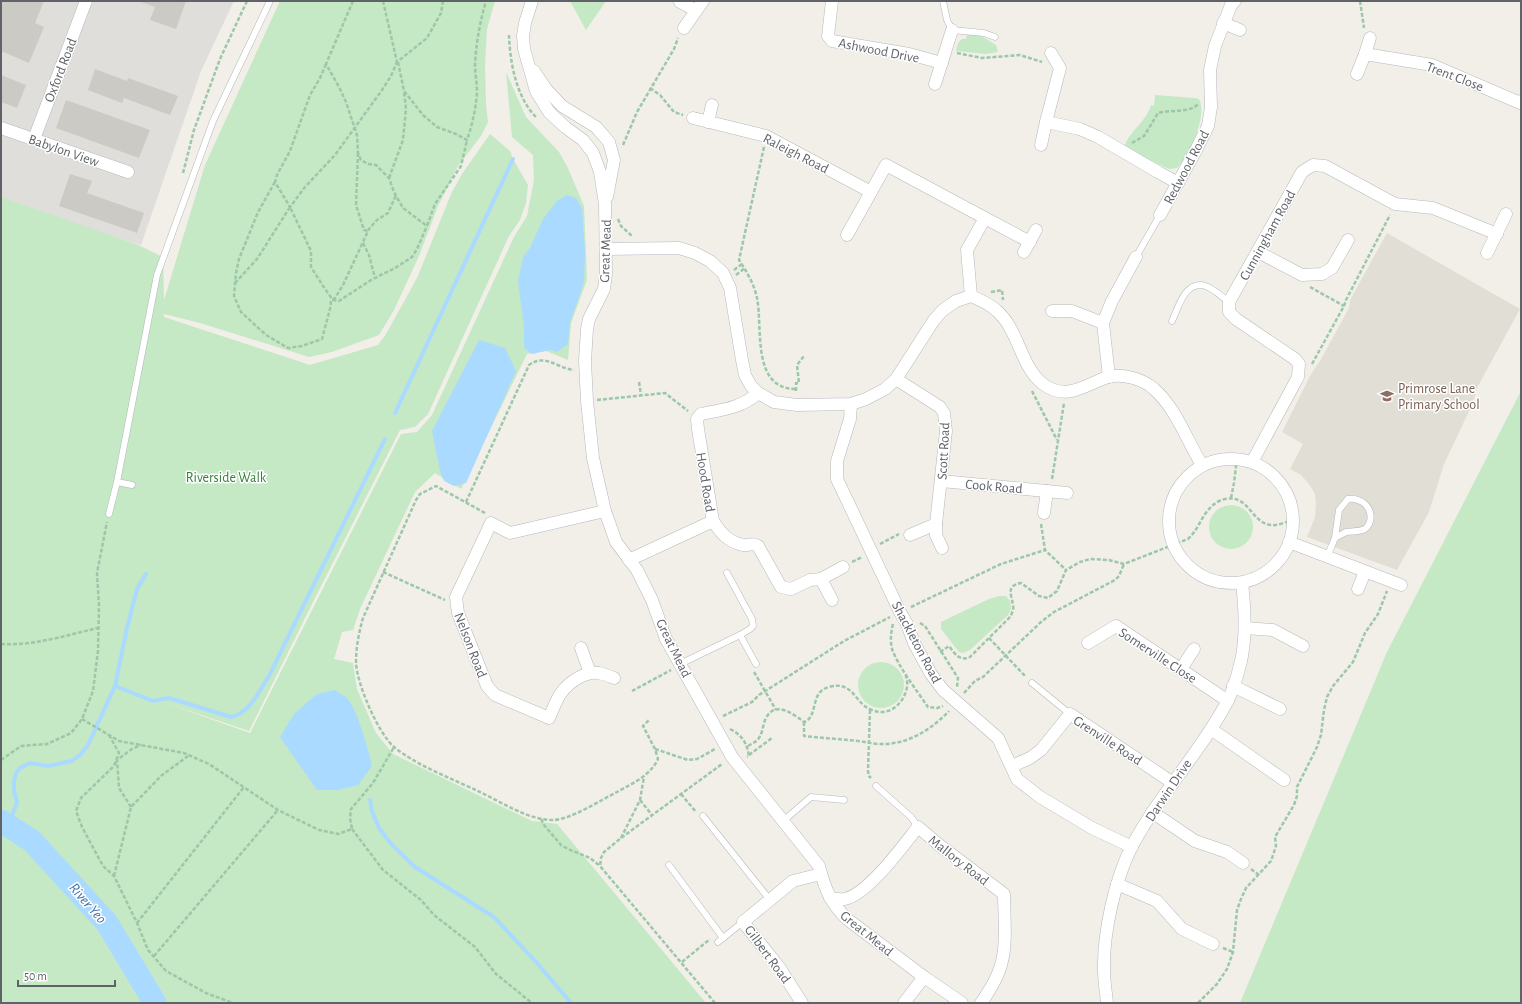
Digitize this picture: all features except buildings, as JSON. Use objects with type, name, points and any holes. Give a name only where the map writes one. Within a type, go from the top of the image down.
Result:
[{"type":"street","name":"Oxford Road","points":[[34,139],[86,1]]},
{"type":"street","name":"Great Mead","points":[[532,1],[525,23],[523,36],[527,61],[536,91],[549,112],[565,127],[583,140],[592,152],[600,172],[605,204],[606,274],[604,289],[589,319],[585,361],[587,401],[593,458],[605,511],[616,542],[637,570],[652,600],[666,639],[732,757],[819,866],[830,898],[836,908],[847,919],[924,977],[962,1003]]},
{"type":"street","name":"Ashwood Drive","points":[[832,1],[828,36],[832,41],[909,54],[944,57]]},
{"type":"street","name":"Redwood Road","points":[[1160,216],[1208,126],[1211,107],[1210,70],[1212,58],[1223,23],[1231,5],[1235,1]]},
{"type":"street","points":[[680,2],[699,6],[684,28]]},
{"type":"street","points":[[1223,23],[1240,30]]},
{"type":"street","points":[[935,84],[952,30]]},
{"type":"street","points":[[1357,74],[1370,38]]},
{"type":"street","points":[[1041,145],[1060,68],[1051,53]]},
{"type":"street","name":"Trent Close","points":[[1364,54],[1432,65],[1521,102]]},
{"type":"street","name":"Great Mead","points":[[527,61],[546,89],[562,106],[596,127],[609,142],[614,160],[605,204]]},
{"type":"street","points":[[708,122],[712,105]]},
{"type":"street","name":"Raleigh Road","points":[[692,118],[766,136],[871,192]]},
{"type":"street","points":[[1046,122],[1080,129],[1098,137],[1178,183]]},
{"type":"street","name":"Babylon View","points":[[1,128],[128,172]]},
{"type":"street","points":[[848,236],[886,165],[985,218],[1027,247],[1036,230]]},
{"type":"street","name":"Cunningham Road","points":[[1229,302],[1302,172],[1313,165],[1325,166],[1395,204],[1433,208],[1497,234]]},
{"type":"street","points":[[1488,253],[1506,214]]},
{"type":"street","points":[[971,296],[967,250],[985,218]]},
{"type":"street","points":[[1258,252],[1302,275],[1322,274],[1332,268],[1348,240]]},
{"type":"street","points":[[606,249],[679,248],[695,253],[710,261],[722,273],[730,288],[746,376],[751,386],[758,394],[774,402],[797,405],[851,404],[866,399],[885,389],[896,379],[938,315],[956,301],[971,296],[989,305],[1004,318],[1033,374],[1052,389],[1065,392],[1077,391],[1110,377],[1122,376],[1139,380],[1153,388],[1165,401],[1202,466]]},
{"type":"street","points":[[1110,377],[1103,323],[1112,301],[1136,257]]},
{"type":"street","points":[[1229,302],[1229,312],[1236,319],[1295,359],[1299,364],[1298,377],[1252,462]]},
{"type":"street","points":[[1052,311],[1072,311],[1103,323]]},
{"type":"street","name":"Scott Road","points":[[896,379],[940,407],[944,412],[946,431],[936,524],[936,535],[942,548]]},
{"type":"street","points":[[697,419],[701,414],[740,406],[758,394]]},
{"type":"street","name":"Shackleton Road","points":[[851,404],[850,418],[837,461],[837,479],[907,624],[914,643],[931,674],[943,690],[998,738],[1017,779],[1040,797],[1092,828],[1132,847]]},
{"type":"street","name":"Hood Road","points":[[630,560],[713,521],[697,419]]},
{"type":"street","points":[[1237,458],[1252,462],[1266,470],[1278,481],[1286,494],[1291,507],[1292,532],[1289,542],[1282,555],[1272,567],[1257,578],[1242,583],[1223,583],[1204,577],[1190,568],[1179,556],[1174,544],[1170,519],[1179,490],[1202,466],[1216,460],[1237,458]]},
{"type":"street","name":"Cook Road","points":[[941,481],[1067,493]]},
{"type":"street","points":[[1044,513],[1047,491]]},
{"type":"street","points":[[491,523],[510,533],[605,511]]},
{"type":"street","points":[[713,521],[721,533],[732,541],[745,545],[753,544],[758,546],[780,588],[791,589],[810,580],[821,579],[843,567]]},
{"type":"street","name":"Nelson Road","points":[[491,523],[456,597],[458,613],[487,686],[495,695],[549,718],[564,689],[582,676],[590,674]]},
{"type":"street","points":[[910,535],[936,524]]},
{"type":"street","points":[[1289,542],[1396,583]]},
{"type":"street","points":[[1358,589],[1365,572]]},
{"type":"street","points":[[821,579],[832,600]]},
{"type":"street","name":"Darwin Drive","points":[[1107,1003],[1104,969],[1107,929],[1117,884],[1132,847],[1152,812],[1211,729],[1228,701],[1241,663],[1245,628],[1242,583]]},
{"type":"street","name":"Somerville Close","points":[[1088,643],[1116,626],[1228,701]]},
{"type":"street","points":[[1245,628],[1273,630],[1304,646]]},
{"type":"street","points":[[581,648],[590,674],[598,673],[614,678]]},
{"type":"street","points":[[1181,669],[1194,649]]},
{"type":"street","points":[[1233,686],[1280,709]]},
{"type":"street","name":"Grenville Road","points":[[1012,766],[1030,758],[1041,750],[1070,714],[1173,783]]},
{"type":"street","points":[[1211,729],[1284,780]]},
{"type":"street","points":[[1152,812],[1195,841],[1227,852],[1243,863]]},
{"type":"street","name":"Mallory Road","points":[[830,898],[844,900],[869,884],[918,828],[1004,894],[1004,952],[1000,970],[993,985],[981,1003]]},
{"type":"street","name":"Gilbert Road","points":[[802,1003],[779,967],[743,922],[792,882],[821,874]]},
{"type":"street","points":[[1117,884],[1157,900],[1182,929],[1213,944]]},
{"type":"street","points":[[904,1003],[924,977]]},
{"type":"lane","points":[[109,514],[157,274],[213,121],[270,1]]},
{"type":"lane","points":[[943,1],[947,20],[952,30],[984,33],[995,37]]},
{"type":"lane","points":[[1136,257],[1160,216]]},
{"type":"lane","points":[[1172,321],[1184,295],[1188,289],[1195,286],[1203,285],[1229,302]]},
{"type":"lane","points":[[116,482],[132,485]]},
{"type":"lane","points":[[1327,557],[1335,538],[1338,525],[1337,516],[1339,510],[1345,502],[1348,499],[1355,499],[1366,505],[1370,511],[1371,517],[1368,525],[1359,531],[1348,532],[1335,538]]},
{"type":"lane","points":[[680,664],[750,630],[753,626],[753,622],[727,573]]},
{"type":"lane","points":[[740,635],[756,664]]},
{"type":"lane","points":[[1032,683],[1070,714]]},
{"type":"lane","points":[[876,786],[911,817],[918,828]]},
{"type":"lane","points":[[783,821],[812,797],[844,800]]},
{"type":"lane","points":[[703,816],[770,900]]},
{"type":"lane","points":[[669,865],[721,940],[743,922]]},
{"type":"path","points":[[182,176],[194,130],[217,66],[247,1]]},
{"type":"path","points":[[353,1],[320,78],[310,95],[290,151],[277,175],[276,182],[258,212],[239,259],[234,296],[241,312],[266,335],[288,348],[302,346],[322,339],[331,301],[342,285],[368,231],[377,220],[388,213],[396,195]]},
{"type":"path","points":[[383,1],[398,62],[406,109],[404,140],[389,178]]},
{"type":"path","points":[[235,283],[257,259],[290,207],[305,187],[335,156],[382,90],[398,62],[428,38],[441,13],[443,1]]},
{"type":"path","points":[[276,182],[311,251],[311,267],[333,300],[339,301],[412,257],[436,204],[461,166],[467,140],[474,120],[477,92],[475,65],[480,21],[486,1]]},
{"type":"path","points":[[1360,1],[1365,36],[1370,38]]},
{"type":"path","points":[[621,151],[637,112],[674,49],[684,28]]},
{"type":"path","points":[[510,29],[512,70],[526,103],[540,120]]},
{"type":"path","points":[[944,57],[982,58],[1020,55],[1060,68]]},
{"type":"path","points":[[326,64],[339,87],[357,135],[358,153],[356,205],[364,230],[368,231]]},
{"type":"path","points":[[1113,146],[1128,145],[1144,136],[1150,130],[1153,120],[1158,113],[1166,110],[1189,110],[1196,107],[1210,86]]},
{"type":"path","points":[[650,88],[660,95],[674,112],[692,118]]},
{"type":"path","points":[[404,91],[424,115],[437,127],[467,140]]},
{"type":"path","points":[[766,136],[739,260],[753,284],[757,298],[760,345],[765,367],[770,377],[779,385],[789,389],[796,389]]},
{"type":"path","points":[[358,153],[362,160],[368,164],[376,165],[389,178],[403,208],[427,226]]},
{"type":"path","points":[[1298,377],[1311,365],[1344,306],[1395,204]]},
{"type":"path","points":[[618,216],[621,226],[637,240],[636,249]]},
{"type":"path","points":[[363,243],[369,255],[375,278]]},
{"type":"path","points":[[732,272],[742,264]]},
{"type":"path","points":[[734,276],[745,268]]},
{"type":"path","points":[[1302,275],[1301,282],[1344,306]]},
{"type":"path","points":[[797,405],[796,383],[800,383],[797,365],[804,356]]},
{"type":"path","points":[[466,502],[529,365],[542,359],[562,368],[579,370]]},
{"type":"path","points":[[1033,374],[1030,388],[1057,440]]},
{"type":"path","points":[[639,382],[641,395]]},
{"type":"path","points":[[1047,491],[1052,482],[1065,392]]},
{"type":"path","points":[[587,401],[665,393],[697,419]]},
{"type":"path","points":[[1231,498],[1237,458]]},
{"type":"path","points":[[491,523],[487,514],[436,486],[420,494],[416,500],[363,618],[358,636],[356,663],[363,690],[378,725],[387,740],[412,760],[531,816],[554,820],[561,819],[577,812],[644,777],[655,767],[658,759],[655,749],[642,726],[649,720]]},
{"type":"path","points":[[940,652],[949,646],[958,658],[970,658],[1011,616],[1014,608],[1010,595],[1015,584],[1021,583],[1039,596],[1048,598],[1057,592],[1066,570],[1080,562],[1090,559],[1109,560],[1124,564],[1188,539],[1196,532],[1203,518],[1212,506],[1220,500],[1231,498],[1240,500],[1260,521],[1271,525],[1292,520]]},
{"type":"path","points":[[1044,513],[1040,519],[1045,550],[1066,570]]},
{"type":"path","points":[[1,760],[20,746],[47,744],[71,734],[82,720],[93,691],[98,651],[99,606],[97,573],[109,514]]},
{"type":"path","points":[[843,567],[871,552],[876,546],[903,532],[910,535]]},
{"type":"path","points":[[712,722],[752,702],[766,691],[844,641],[900,612],[1001,564],[1045,550]]},
{"type":"path","points":[[804,722],[804,736],[869,743],[896,743],[911,739],[927,731],[939,721],[975,681],[983,677],[1041,622],[1054,612],[1115,580],[1119,576],[1124,564]]},
{"type":"path","points":[[384,572],[457,605]]},
{"type":"path","points":[[1198,1003],[1217,984],[1227,969],[1233,952],[1237,910],[1240,898],[1246,888],[1271,862],[1276,846],[1275,837],[1294,805],[1297,796],[1297,786],[1317,747],[1321,735],[1327,697],[1333,686],[1353,662],[1365,633],[1396,583]]},
{"type":"path","points":[[900,612],[893,623],[890,635],[892,649],[906,675],[928,707],[937,708],[957,702]]},
{"type":"path","points":[[919,622],[926,626],[940,652],[958,678],[957,702]]},
{"type":"path","points":[[1,644],[10,645],[50,639],[98,628]]},
{"type":"path","points":[[989,638],[1032,683]]},
{"type":"path","points":[[756,664],[753,670],[776,710]]},
{"type":"path","points":[[632,691],[665,674]]},
{"type":"path","points":[[804,722],[811,716],[819,693],[825,688],[831,686],[842,686],[850,689],[870,710],[881,712],[891,710],[899,704],[904,697],[907,686],[906,675]]},
{"type":"path","points":[[748,746],[756,741],[760,736],[766,719],[770,713],[776,710],[784,709],[804,722]]},
{"type":"path","points":[[870,710],[868,771],[869,776],[876,786]]},
{"type":"path","points":[[82,720],[119,741],[189,755],[209,764],[278,810],[319,830],[338,834],[352,829]]},
{"type":"path","points":[[108,734],[119,753],[114,766],[81,798],[76,811],[82,827],[103,866],[114,876],[138,923],[148,950],[166,971],[206,993],[233,1003]]},
{"type":"path","points":[[749,756],[772,738]]},
{"type":"path","points":[[116,760],[140,745]]},
{"type":"path","points":[[394,747],[373,783],[351,808],[350,818],[352,829],[383,870],[422,900],[434,915],[475,947],[496,974],[532,1003]]},
{"type":"path","points":[[655,749],[688,760],[697,759],[706,754]]},
{"type":"path","points":[[114,876],[130,807],[161,776],[189,755]]},
{"type":"path","points":[[600,866],[600,858],[604,852],[732,757]]},
{"type":"path","points":[[116,760],[119,788],[130,807]]},
{"type":"path","points":[[621,838],[640,800],[644,777]]},
{"type":"path","points":[[138,923],[244,787]]},
{"type":"path","points":[[681,794],[698,814],[703,816]]},
{"type":"path","points":[[640,800],[652,815]]},
{"type":"path","points":[[154,956],[278,810]]},
{"type":"path","points":[[541,818],[544,826],[561,845],[590,858],[600,866],[716,1003]]},
{"type":"path","points":[[682,962],[712,937],[721,940]]},
{"type":"shaded area","points":[[1,1],[234,1],[201,71],[141,245],[1,201]]},
{"type":"shaded area","name":"Primrose Lane Primary School","points":[[1387,233],[1520,309],[1478,386],[1472,405],[1444,464],[1429,512],[1397,570],[1307,537],[1315,517],[1315,494],[1301,475],[1290,469],[1303,444],[1282,432],[1310,376],[1320,361],[1349,308],[1350,300]]},
{"type":"green space","name":"Riverside Walk","points":[[280,1],[495,1],[487,29],[485,65],[488,122],[481,136],[458,166],[438,206],[419,256],[394,310],[379,335],[332,352],[309,357],[200,323],[164,314],[164,317],[310,365],[378,345],[386,334],[417,278],[452,192],[462,174],[490,134],[510,151],[528,185],[526,203],[520,220],[509,236],[428,414],[415,427],[400,430],[249,731],[160,701],[250,733],[401,434],[417,432],[432,415],[514,237],[527,216],[534,180],[533,155],[512,137],[506,72],[526,117],[559,152],[567,166],[584,206],[587,280],[571,323],[568,360],[546,351],[527,354],[461,489],[435,473],[415,492],[360,609],[353,630],[342,632],[334,659],[353,663],[357,689],[376,733],[393,754],[532,821],[557,824],[706,1003],[1,1003],[1,197],[136,244],[163,257],[164,300],[205,165]]},
{"type":"green space","points":[[570,1],[606,1],[586,30]]},
{"type":"green space","points":[[967,34],[978,34],[996,45],[998,52],[986,54],[956,51],[958,43],[962,39],[966,39]]},
{"type":"green space","points":[[1155,95],[1199,99],[1201,115],[1196,135],[1187,155],[1177,168],[1169,169],[1124,148],[1130,136],[1145,117],[1151,105],[1154,106]]},
{"type":"green space","points":[[1521,391],[1521,1003],[1240,1003],[1387,652]]},
{"type":"green space","points":[[1231,505],[1243,509],[1249,515],[1253,527],[1249,539],[1243,545],[1231,549],[1219,545],[1213,539],[1209,527],[1213,515],[1219,509]]},
{"type":"green space","points":[[999,596],[1006,596],[1010,601],[1011,609],[1008,615],[970,650],[963,653],[959,652],[941,629],[941,622],[989,599]]},
{"type":"green space","points":[[877,662],[885,662],[894,666],[900,672],[904,685],[900,698],[894,704],[885,708],[877,708],[868,704],[862,698],[858,689],[858,681],[862,672],[868,666]]},
{"type":"water","points":[[567,195],[576,198],[582,208],[585,253],[584,282],[570,323],[568,344],[557,352],[550,350],[532,354],[524,348],[524,326],[518,281],[523,257],[530,248],[543,219],[557,201]]},
{"type":"water","points":[[479,340],[505,348],[516,371],[466,483],[454,486],[444,481],[440,471],[432,431]]},
{"type":"water","points":[[335,690],[348,699],[355,712],[372,766],[358,785],[338,790],[317,790],[280,737],[294,714],[317,694]]},
{"type":"waterway","points":[[395,413],[513,159]]},
{"type":"waterway","points":[[115,686],[153,701],[169,698],[231,717],[244,711],[253,701],[269,676],[385,439]]},
{"type":"waterway","points":[[8,825],[17,803],[14,791],[14,781],[16,773],[20,768],[30,763],[48,766],[72,761],[81,754],[88,745],[115,686],[137,589],[146,574]]},
{"type":"waterway","points":[[370,800],[372,811],[379,828],[392,845],[415,867],[494,917],[537,963],[571,1003]]},
{"type":"waterway","name":"River Yeo","points":[[1,821],[32,841],[107,923],[155,1003]]},
{"type":"place","name":"Primrose Lane Primary School","points":[[1387,396]]}]
